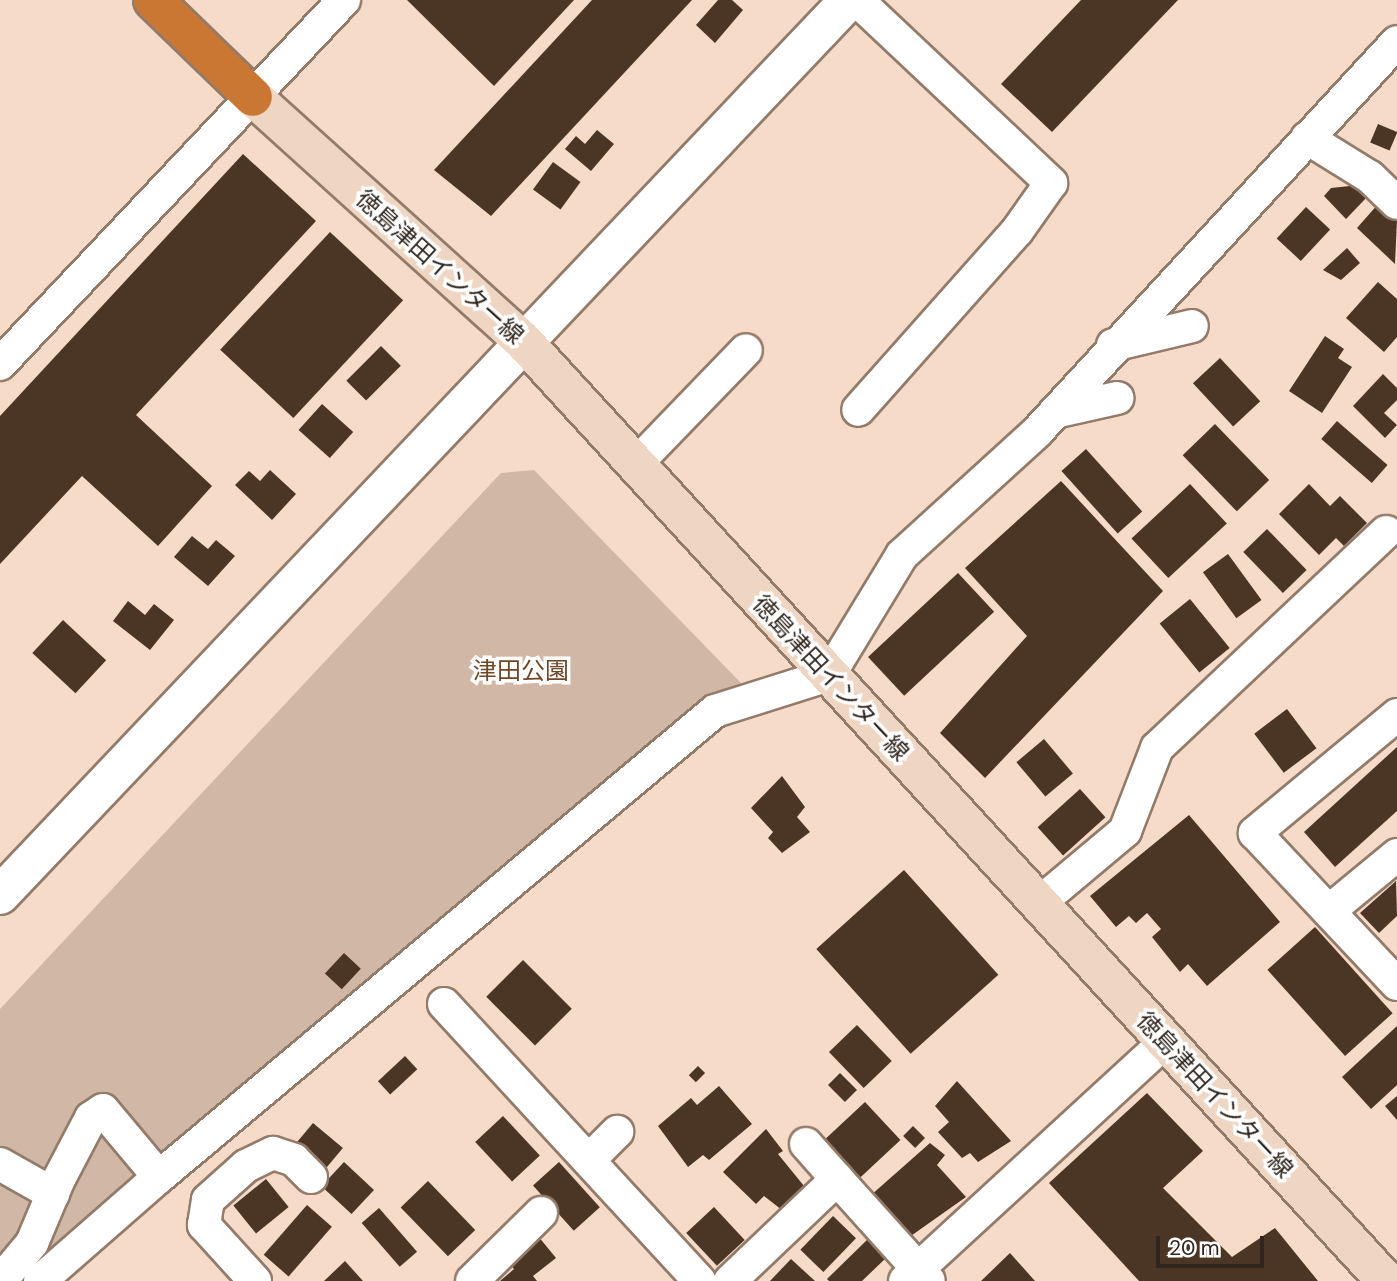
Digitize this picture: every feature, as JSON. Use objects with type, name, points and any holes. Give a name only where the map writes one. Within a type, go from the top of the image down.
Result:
[{"type":"highway","points":[[153,0],[253,97]]},
{"type":"main road","name":"徳島津田インター線","points":[[253,97],[523,341],[1386,1281]]},
{"type":"street","points":[[0,364],[344,0]]},
{"type":"street","points":[[0,895],[844,2],[1051,183],[1017,231],[858,410]]},
{"type":"street","points":[[40,1281],[159,1177],[715,711],[829,675],[902,555],[1036,433],[1113,345],[1397,42]]},
{"type":"street","points":[[1307,138],[1370,177],[1397,203]]},
{"type":"street","points":[[1113,345],[1192,326]]},
{"type":"street","points":[[636,464],[746,350]]},
{"type":"street","points":[[1055,412],[1117,398]]},
{"type":"street","points":[[1038,904],[1125,831],[1157,748],[1386,531]]},
{"type":"street","points":[[1397,715],[1255,832],[1397,984]]},
{"type":"street","points":[[1329,911],[1397,855]]},
{"type":"street","points":[[444,1004],[700,1281]]},
{"type":"street","points":[[806,1144],[917,1277],[1165,1042]]},
{"type":"street","points":[[219,1191],[222,1164],[257,1097]]},
{"type":"street","points":[[2,1279],[32,1243],[52,1194],[91,1118],[103,1110],[159,1177]]},
{"type":"street","points":[[589,1160],[617,1132]]},
{"type":"street","points":[[255,1281],[204,1225],[208,1200],[246,1166],[273,1153],[294,1160],[311,1177]]},
{"type":"street","points":[[0,1164],[52,1194]]},
{"type":"street","points":[[730,1281],[837,1179]]},
{"type":"street","points":[[472,1281],[541,1213]]},
{"type":"green space","name":"津田公園","points":[[534,470],[741,683],[131,1184],[30,1281],[0,1281],[0,1009],[501,473]]},
{"type":"building","points":[[407,0],[574,0],[494,86]]},
{"type":"building","points":[[592,0],[692,0],[491,216],[434,170]]},
{"type":"building","points":[[718,0],[732,0],[743,10],[715,43],[696,25]]},
{"type":"building","points":[[1081,0],[1178,0],[1052,132],[1001,84]]},
{"type":"building","points":[[1378,124],[1397,132],[1390,151],[1370,142]]},
{"type":"building","points":[[597,130],[614,144],[591,171],[565,149],[576,136],[585,144]]},
{"type":"building","points":[[243,154],[316,221],[136,415],[212,486],[158,546],[82,476],[0,564],[0,416]]},
{"type":"building","points":[[553,162],[581,182],[561,209],[533,190]]},
{"type":"building","points":[[1359,185],[1369,195],[1346,219],[1324,196],[1331,188]]},
{"type":"building","points":[[1379,203],[1397,219],[1395,264],[1357,228]]},
{"type":"building","points":[[1306,207],[1330,230],[1301,261],[1277,238]]},
{"type":"building","points":[[330,232],[403,300],[293,418],[220,350]]},
{"type":"building","points":[[1347,248],[1360,263],[1341,280],[1323,270]]},
{"type":"building","points":[[1378,282],[1397,299],[1397,337],[1384,352],[1346,318]]},
{"type":"building","points":[[1325,336],[1344,349],[1338,358],[1352,367],[1322,413],[1289,391]]},
{"type":"building","points":[[381,346],[401,366],[366,400],[346,381]]},
{"type":"building","points":[[1220,358],[1260,401],[1233,426],[1193,383]]},
{"type":"building","points":[[1383,374],[1397,388],[1397,400],[1384,413],[1397,425],[1385,438],[1353,406]]},
{"type":"building","points":[[322,404],[353,432],[330,458],[299,430]]},
{"type":"building","points":[[1337,421],[1388,465],[1372,483],[1321,439]]},
{"type":"building","points":[[1215,424],[1269,480],[1237,511],[1183,455]]},
{"type":"building","points":[[1086,449],[1142,511],[1118,534],[1061,471]]},
{"type":"building","points":[[270,470],[296,494],[272,520],[235,485],[249,471],[260,481]]},
{"type":"building","points":[[1061,481],[1163,591],[985,778],[940,733],[1027,636],[965,568]]},
{"type":"building","points":[[1190,484],[1227,523],[1168,578],[1131,539]]},
{"type":"building","points":[[1309,484],[1330,506],[1340,496],[1367,523],[1344,546],[1336,538],[1319,555],[1279,514]]},
{"type":"building","points":[[1267,529],[1307,570],[1283,593],[1243,552]]},
{"type":"building","points":[[192,536],[208,549],[216,540],[235,556],[208,586],[174,557]]},
{"type":"building","points":[[1228,554],[1262,600],[1236,618],[1203,572]]},
{"type":"building","points":[[958,573],[994,612],[904,696],[868,657]]},
{"type":"building","points":[[1190,599],[1230,648],[1199,673],[1160,624]]},
{"type":"building","points":[[128,601],[145,615],[154,604],[174,620],[150,650],[113,621]]},
{"type":"building","points":[[63,620],[106,660],[75,693],[32,653]]},
{"type":"building","points":[[1287,709],[1316,748],[1284,773],[1254,734]]},
{"type":"building","points":[[1044,739],[1073,773],[1045,797],[1016,762]]},
{"type":"building","points":[[1397,747],[1397,811],[1335,867],[1304,832]]},
{"type":"building","points":[[782,776],[805,807],[797,817],[810,832],[782,853],[768,838],[773,832],[751,808]]},
{"type":"building","points":[[1080,789],[1105,817],[1063,855],[1038,827]]},
{"type":"building","points":[[1189,815],[1280,922],[1207,986],[1188,964],[1180,972],[1152,937],[1161,929],[1147,913],[1136,923],[1129,916],[1116,927],[1090,896]]},
{"type":"building","points":[[904,870],[998,975],[911,1054],[816,949]]},
{"type":"building","points":[[1396,881],[1397,916],[1379,933],[1360,913]]},
{"type":"building","points":[[1315,927],[1393,1013],[1345,1056],[1267,970]]},
{"type":"building","points":[[344,953],[361,969],[342,989],[325,973]]},
{"type":"building","points":[[523,960],[572,1009],[535,1046],[486,997]]},
{"type":"building","points":[[857,1025],[892,1061],[864,1088],[829,1052]]},
{"type":"building","points":[[1397,1026],[1397,1085],[1371,1109],[1342,1077]]},
{"type":"building","points":[[405,1056],[417,1069],[390,1094],[378,1081]]},
{"type":"building","points":[[698,1066],[705,1073],[696,1082],[689,1075]]},
{"type":"building","points":[[840,1073],[857,1090],[845,1102],[828,1085]]},
{"type":"building","points":[[957,1081],[1011,1141],[978,1162],[970,1153],[962,1158],[938,1132],[949,1122],[935,1106]]},
{"type":"building","points":[[719,1086],[752,1124],[709,1160],[703,1155],[688,1167],[658,1126],[691,1098],[697,1105]]},
{"type":"building","points":[[1147,1093],[1203,1151],[1163,1188],[1232,1257],[1275,1228],[1318,1281],[1139,1281],[1049,1183]]},
{"type":"building","points":[[1397,1096],[1397,1120],[1385,1106]]},
{"type":"building","points":[[865,1102],[900,1140],[860,1178],[825,1140]]},
{"type":"building","points":[[503,1116],[540,1155],[512,1181],[475,1142]]},
{"type":"building","points":[[313,1123],[343,1148],[326,1169],[296,1144]]},
{"type":"building","points":[[913,1126],[925,1138],[915,1148],[903,1136]]},
{"type":"building","points":[[766,1129],[783,1151],[778,1154],[804,1186],[782,1210],[764,1196],[756,1204],[723,1172]]},
{"type":"building","points":[[930,1143],[945,1155],[937,1165],[966,1197],[908,1238],[870,1196]]},
{"type":"building","points":[[344,1162],[374,1190],[351,1214],[321,1186]]},
{"type":"building","points":[[559,1162],[600,1207],[574,1231],[533,1185]]},
{"type":"building","points":[[266,1179],[289,1207],[256,1233],[233,1205]]},
{"type":"building","points":[[428,1181],[475,1230],[448,1256],[401,1207]]},
{"type":"building","points":[[307,1205],[332,1227],[289,1276],[264,1255]]},
{"type":"building","points":[[714,1207],[745,1240],[717,1266],[686,1233]]},
{"type":"building","points":[[379,1208],[417,1252],[400,1267],[362,1223]]},
{"type":"building","points":[[833,1216],[856,1238],[823,1272],[800,1250]]},
{"type":"building","points":[[538,1236],[556,1258],[533,1276],[537,1281],[500,1281],[514,1269],[507,1261]]},
{"type":"building","points":[[869,1238],[888,1256],[862,1281],[829,1281],[827,1279]]},
{"type":"building","points":[[1010,1253],[1035,1281],[981,1281]]},
{"type":"building","points":[[791,1259],[815,1281],[770,1281]]},
{"type":"building","points":[[345,1261],[363,1281],[324,1281]]}]
